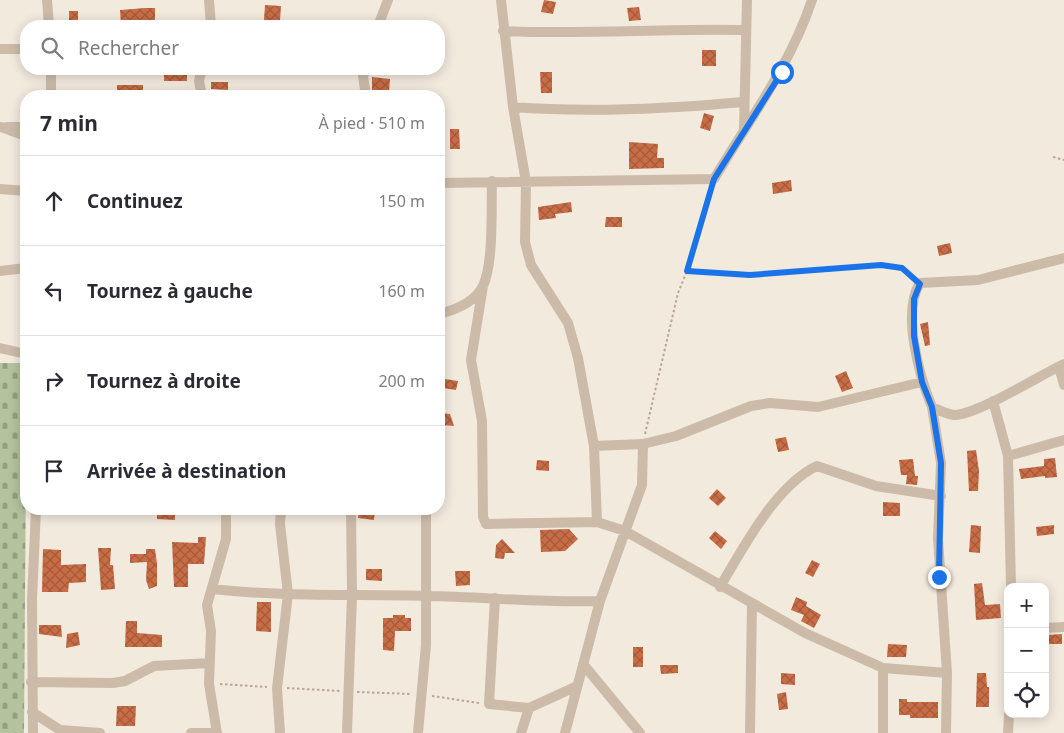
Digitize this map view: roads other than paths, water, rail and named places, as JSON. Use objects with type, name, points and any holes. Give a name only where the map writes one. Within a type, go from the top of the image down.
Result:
[{"type":"street","points":[[46,0],[48,20]]},
{"type":"street","points":[[209,0],[210,20]]},
{"type":"street","points":[[380,20],[388,0]]},
{"type":"street","points":[[501,0],[512,107],[526,182],[525,242],[531,265],[568,323],[578,358],[594,446],[597,522]]},
{"type":"street","points":[[744,128],[743,102],[747,0]]},
{"type":"street","points":[[445,183],[714,179],[744,128],[782,72],[801,31],[812,0]]},
{"type":"street","points":[[503,32],[608,34],[693,29],[745,30]]},
{"type":"street","points":[[0,49],[20,49]]},
{"type":"street","points":[[51,75],[51,90]]},
{"type":"street","points":[[200,75],[199,81],[201,90]]},
{"type":"street","points":[[363,75],[365,90]]},
{"type":"street","points":[[512,107],[546,110],[664,110],[743,102]]},
{"type":"street","points":[[0,127],[20,126]]},
{"type":"street","points":[[0,127],[20,134]]},
{"type":"street","points":[[492,181],[489,257],[471,360],[482,421],[483,517],[486,524],[597,522],[625,531],[720,587],[812,636],[883,668],[947,672]]},
{"type":"street","points":[[0,189],[20,191]]},
{"type":"street","points":[[946,733],[947,672],[939,577],[941,463],[932,407],[922,382],[913,316],[915,291],[920,284],[978,280],[1064,258]]},
{"type":"street","points":[[0,270],[20,268]]},
{"type":"street","points":[[445,313],[472,300],[483,286]]},
{"type":"street","points":[[0,348],[20,353]]},
{"type":"street","points":[[932,407],[944,413],[960,414],[993,400],[1061,366],[1064,385]]},
{"type":"street","points":[[594,446],[643,444],[676,436],[751,406],[770,403],[818,407],[922,382]]},
{"type":"street","points":[[993,400],[1008,456],[1011,583]]},
{"type":"street","points":[[1008,456],[1064,440]]},
{"type":"street","points":[[565,733],[600,601],[642,485],[643,444]]},
{"type":"street","points":[[720,587],[749,538],[792,480],[817,466],[876,486],[941,496]]},
{"type":"street","points":[[33,733],[31,682],[36,515]]},
{"type":"street","points":[[191,733],[217,733],[209,684],[211,631],[206,605],[226,539],[226,515]]},
{"type":"street","points":[[280,515],[288,594],[277,688],[280,733]]},
{"type":"street","points":[[347,733],[352,596],[351,515]]},
{"type":"street","points":[[418,733],[426,645],[426,515]]},
{"type":"street","points":[[212,589],[255,594],[427,596],[568,602],[600,601]]},
{"type":"street","points":[[495,598],[489,704],[529,708],[576,687]]},
{"type":"street","points":[[750,733],[752,603]]},
{"type":"street","points":[[1049,628],[1064,627]]},
{"type":"street","points":[[31,682],[113,683],[135,677],[145,669],[154,666],[210,663]]},
{"type":"street","points":[[583,664],[640,733]]},
{"type":"street","points":[[883,668],[883,733]]},
{"type":"street","points":[[521,733],[529,708]]},
{"type":"street","points":[[32,712],[58,732],[100,733]]},
{"type":"street","points":[[1008,733],[1009,718]]}]
